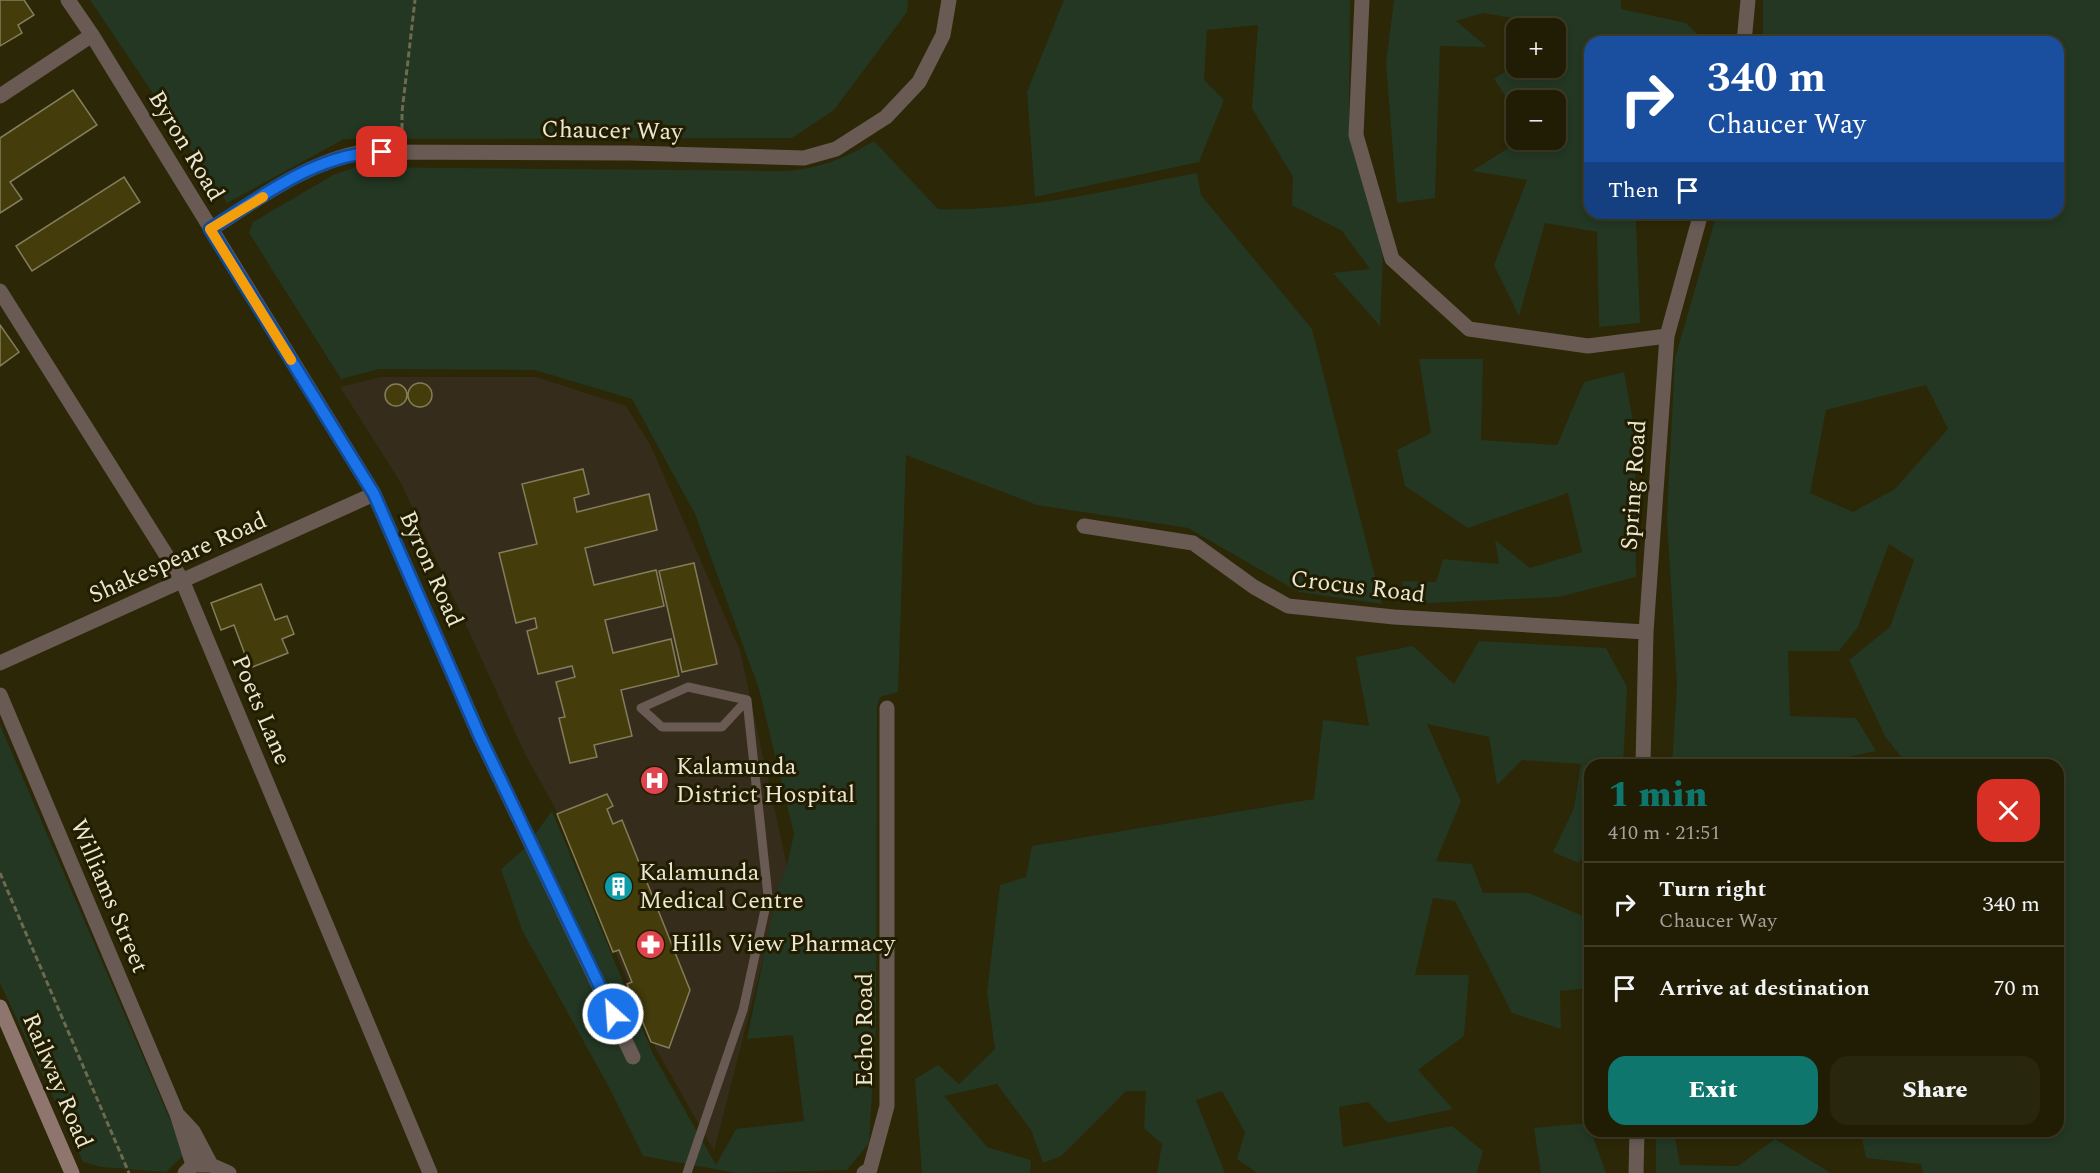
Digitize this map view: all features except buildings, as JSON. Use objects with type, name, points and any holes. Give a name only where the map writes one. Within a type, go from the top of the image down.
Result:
[{"type":"street","name":"Byron Road","points":[[68,0],[92,35],[374,494],[480,737],[633,1057]]},
{"type":"street","name":"Chaucer Way","points":[[210,229],[303,173],[338,156],[363,152],[632,153],[804,158],[836,149],[886,117],[919,82],[944,35],[949,0]]},
{"type":"street","points":[[1362,0],[1356,135],[1392,260],[1469,329],[1588,346],[1668,336]]},
{"type":"street","points":[[1745,36],[1748,0]]},
{"type":"street","points":[[0,96],[92,35]]},
{"type":"street","name":"Spring Road","points":[[1643,759],[1646,632],[1668,336],[1699,219]]},
{"type":"street","name":"Poets Lane","points":[[0,291],[182,580],[430,1173]]},
{"type":"street","name":"Shakespeare Road","points":[[0,663],[374,494]]},
{"type":"street","name":"Crocus Road","points":[[1084,526],[1192,543],[1254,587],[1288,606],[1394,617],[1646,632]]},
{"type":"street","name":"Williams Street","points":[[0,695],[177,1114],[189,1169]]},
{"type":"street","name":"Echo Road","points":[[867,1171],[888,1106],[888,708]]},
{"type":"street","name":"Railway Road","points":[[0,1007],[72,1173]]},
{"type":"street","name":"Williams Street","points":[[177,1114],[193,1131],[211,1165]]},
{"type":"street","points":[[1636,1137],[1636,1173]]},
{"type":"street","points":[[189,1169],[211,1165],[229,1173]]},
{"type":"lane","points":[[688,687],[747,700],[722,727],[662,727],[641,708],[688,687]]},
{"type":"lane","points":[[687,1173],[743,1010],[768,896],[747,700]]},
{"type":"path","points":[[402,152],[402,112],[415,0]]},
{"type":"path","points":[[0,873],[129,1173]]},
{"type":"shaded area","name":"Kalamunda District Hospital","points":[[381,377],[536,377],[626,406],[651,446],[740,651],[787,866],[714,1151],[656,1049],[555,808],[525,754],[401,483],[340,387]]},
{"type":"green space","points":[[90,0],[908,0],[907,12],[834,110],[792,138],[344,139],[227,203]]},
{"type":"green space","points":[[1064,0],[1350,0],[1349,125],[1383,256],[1380,326],[1333,273],[1370,269],[1342,231],[1292,205],[1293,177],[1252,108],[1258,25],[1207,30],[1204,80],[1224,100],[1199,162],[1035,197],[1027,92]]},
{"type":"green space","points":[[1394,0],[1621,0],[1621,9],[1686,23],[1700,36],[1584,36],[1584,219],[1645,219],[1636,221],[1640,323],[1599,327],[1597,232],[1545,223],[1519,316],[1494,265],[1527,180],[1472,171],[1506,149],[1566,150],[1566,90],[1506,90],[1506,97],[1494,79],[1506,71],[1506,78],[1566,78],[1566,18],[1512,18],[1483,13],[1456,21],[1487,47],[1440,46],[1435,198],[1397,203],[1386,63]]},
{"type":"green space","points":[[1763,0],[2100,0],[2100,1173],[1923,1173],[1921,1164],[1866,1158],[1862,1137],[2064,1137],[2064,759],[1903,759],[1886,738],[1849,660],[1890,627],[1914,560],[1889,544],[1858,627],[1839,651],[1788,651],[1790,716],[1856,718],[1876,751],[1839,759],[1672,759],[1677,686],[1667,518],[1675,358],[1715,219],[2064,219],[2064,36],[1763,36]],"holes":[[[1926,385],[1948,429],[1895,489],[1853,512],[1810,493],[1826,410]]]},
{"type":"green space","points":[[874,141],[938,209],[971,209],[1036,203],[1197,173],[1201,195],[1312,329],[1382,604],[1299,592],[1188,528],[1037,505],[906,455],[898,692],[880,697],[877,707],[876,1027],[869,1143],[847,1170],[736,1173],[643,1156],[611,1091],[522,930],[501,869],[524,849],[552,811],[653,1054],[716,1165],[736,1129],[804,1121],[793,1035],[747,1039],[778,887],[787,866],[794,834],[759,689],[695,514],[632,399],[535,370],[379,369],[341,379],[249,233],[253,222],[333,175],[356,167],[785,171],[831,162]]},
{"type":"green space","points":[[1419,359],[1483,359],[1481,440],[1557,445],[1584,382],[1624,372],[1635,432],[1636,577],[1559,597],[1406,604],[1402,581],[1436,582],[1443,559],[1499,564],[1495,540],[1530,568],[1582,552],[1568,493],[1468,528],[1405,486],[1397,450],[1431,433]]},
{"type":"green space","points":[[1479,641],[1606,648],[1627,687],[1623,759],[1584,759],[1584,856],[1578,863],[1553,852],[1574,808],[1581,764],[1522,760],[1497,785],[1489,737],[1427,724],[1461,801],[1436,861],[1472,864],[1483,893],[1529,893],[1584,916],[1584,989],[1560,991],[1561,1029],[1512,1013],[1455,901],[1433,898],[1415,975],[1469,975],[1464,1036],[1418,1070],[1453,1109],[1388,1123],[1368,1102],[1339,1107],[1343,1147],[1452,1126],[1483,1151],[1477,1173],[1257,1173],[1237,1159],[1245,1132],[1222,1091],[1196,1100],[1225,1173],[1157,1173],[1162,1144],[1144,1128],[1146,1091],[1126,1091],[1061,1156],[1043,1163],[1031,1130],[997,1084],[944,1096],[987,1147],[1031,1160],[1030,1173],[922,1173],[915,1079],[938,1065],[959,1084],[995,1049],[987,992],[1000,885],[1026,877],[1032,846],[1314,799],[1323,720],[1369,726],[1356,657],[1413,646],[1454,684]]},
{"type":"green space","points":[[0,725],[185,1154],[166,1172],[101,1167],[83,1162],[0,983]]},
{"type":"green space","points":[[1584,1123],[1584,1137],[1593,1137],[1606,1173],[1541,1173],[1534,1128]]},
{"type":"green space","points":[[1656,1137],[1675,1137],[1680,1165],[1738,1166],[1775,1139],[1831,1173],[1656,1173]]},
{"type":"slow traffic","points":[[263,197],[210,229],[291,360]]},
{"type":"place","name":"Kalamunda District Hospital","points":[[655,781]]},
{"type":"place","name":"Kalamunda Medical Centre","points":[[618,887]]},
{"type":"place","name":"Hills View Pharmacy","points":[[650,944]]},
{"type":"route","points":[[382,152],[338,156],[303,173],[210,229],[374,494],[480,737],[613,1014]]}]
